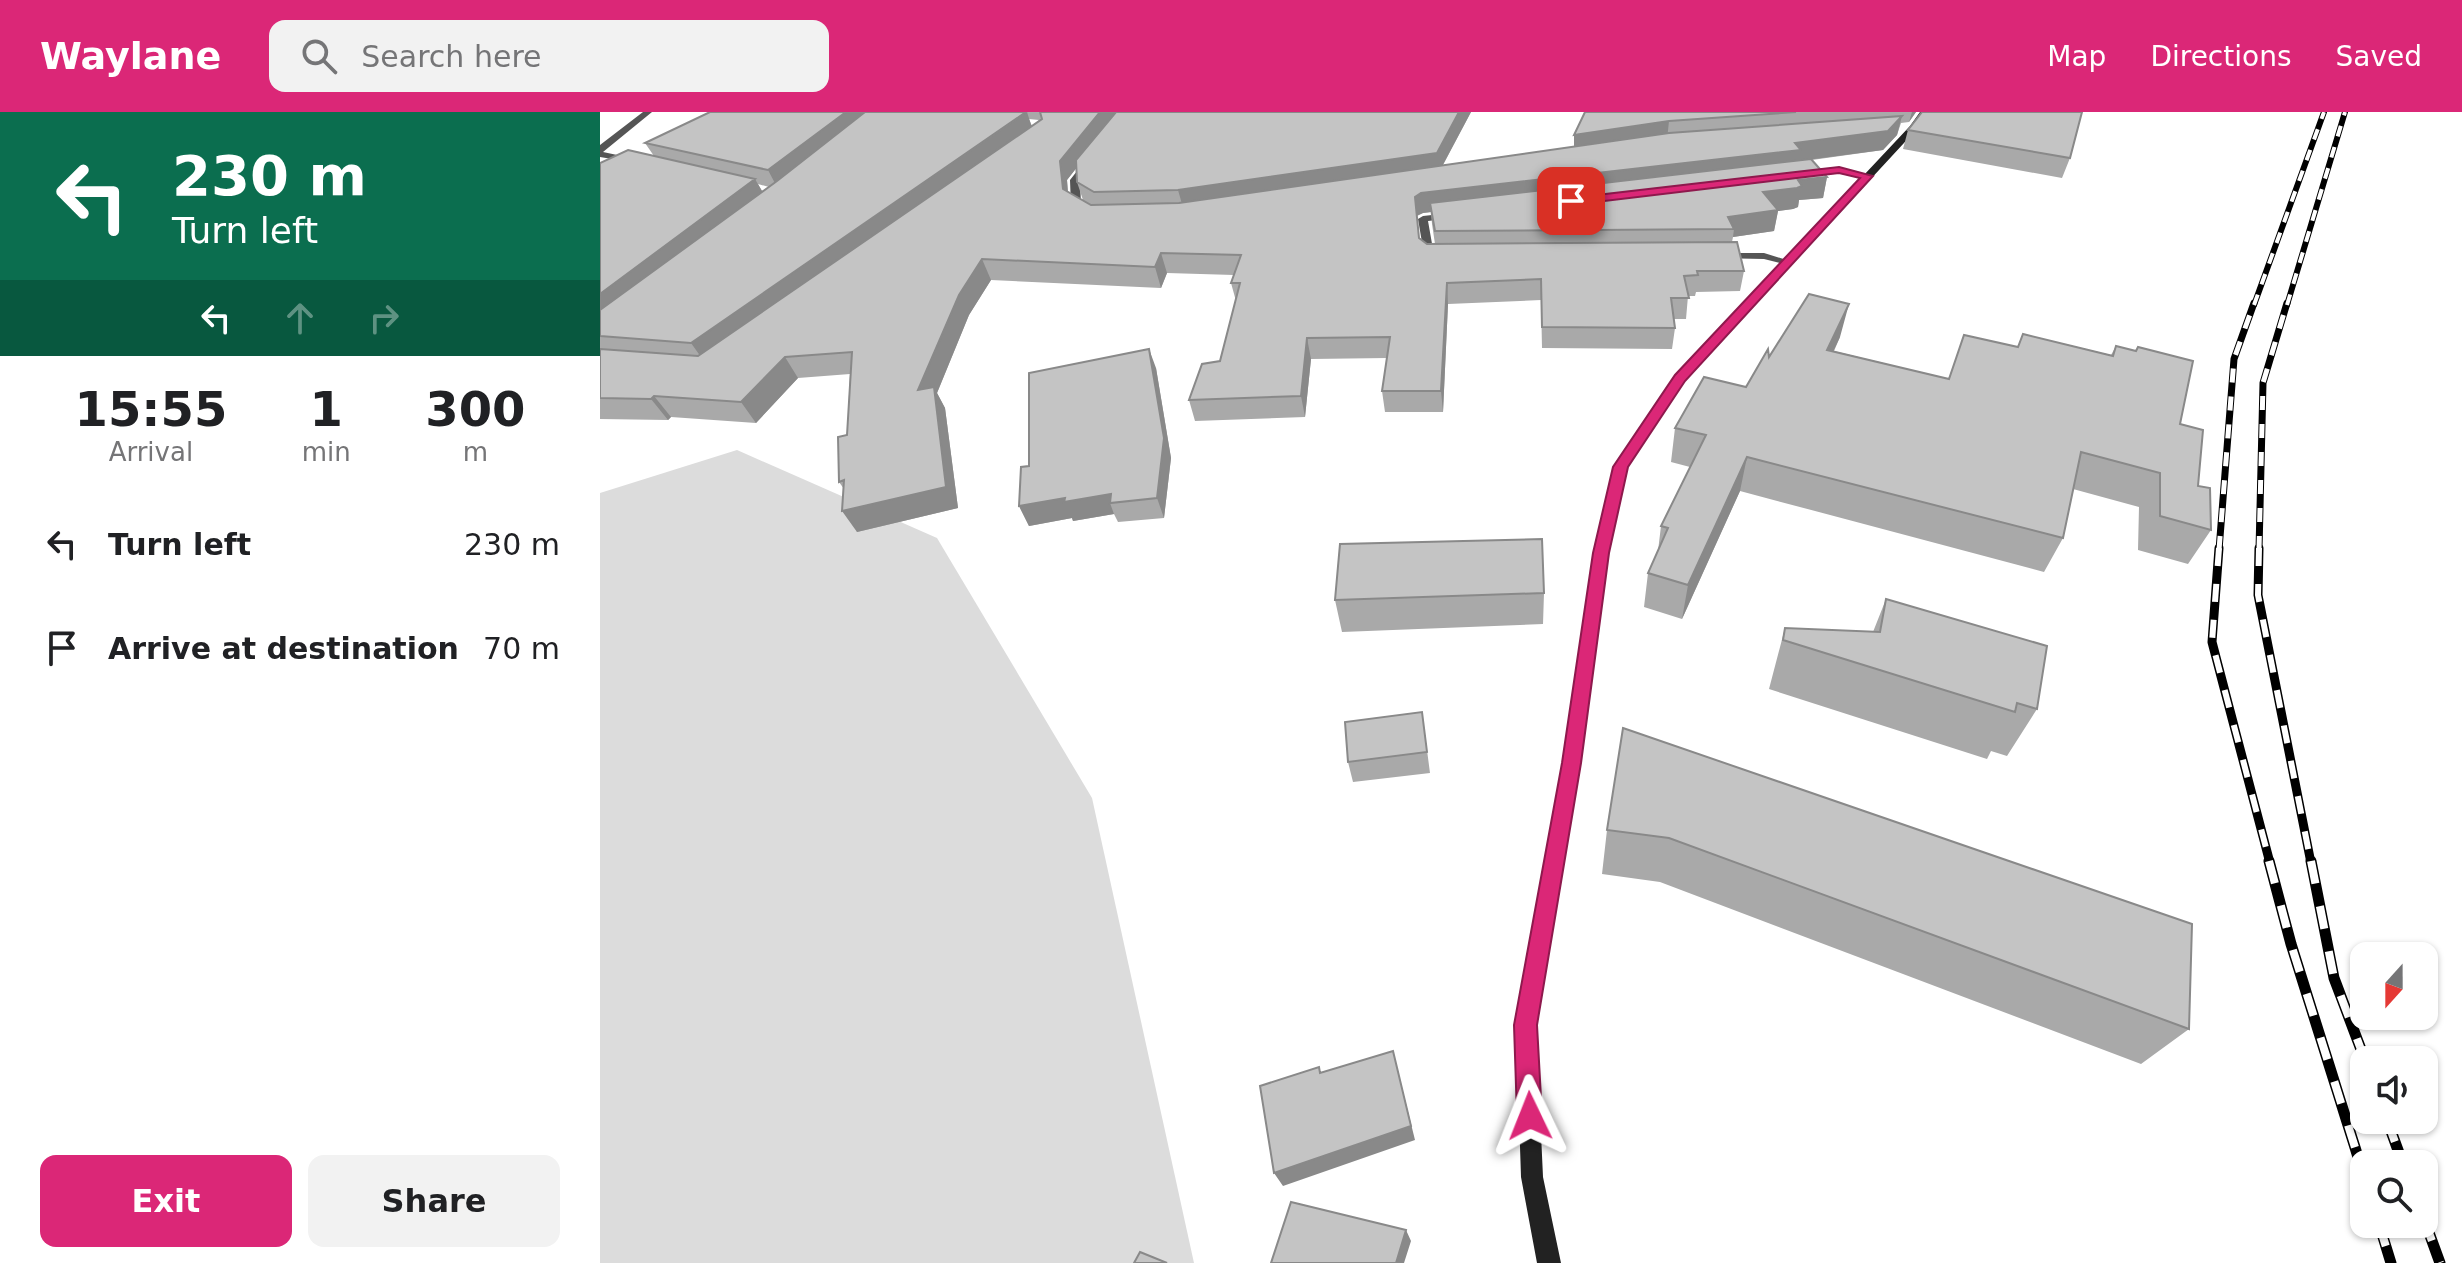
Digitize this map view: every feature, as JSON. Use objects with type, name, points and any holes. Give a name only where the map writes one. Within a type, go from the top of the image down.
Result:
[{"type":"main road","points":[[1549,1263],[1532,1177],[1526,1025],[1571,763],[1601,553],[1621,467],[1680,378],[1868,176],[1905,129],[1924,112]]},
{"type":"street","points":[[600,152],[648,112]]},
{"type":"street","points":[[600,152],[646,164]]},
{"type":"street","points":[[1093,157],[1075,180],[1076,206],[1098,219]]},
{"type":"street","points":[[1793,175],[1839,170],[1868,176]]},
{"type":"street","points":[[1445,258],[1429,258],[1423,219],[1469,214]]},
{"type":"street","points":[[1700,256],[1764,256],[1788,262]]},
{"type":"shaded area","points":[[737,450],[937,538],[1092,798],[1194,1263],[600,1263],[600,493]]},
{"type":"building","points":[[710,112],[846,112],[768,170],[645,143]]},
{"type":"building","points":[[865,112],[1026,112],[691,343],[600,336],[600,310],[777,181]]},
{"type":"building","points":[[1040,112],[1100,112],[1060,161],[1063,189],[1091,205],[1179,203],[1669,133],[1902,116],[1888,131],[1795,143],[1801,150],[1421,193],[1415,197],[1419,238],[1427,244],[1737,242],[1744,271],[1697,271],[1698,275],[1684,276],[1689,298],[1671,298],[1675,328],[1542,327],[1541,279],[1447,283],[1441,391],[1382,391],[1390,337],[1307,338],[1301,396],[1189,400],[1202,364],[1220,361],[1240,283],[1231,283],[1241,255],[1161,253],[1155,267],[982,259],[959,295],[918,390],[934,387],[946,487],[842,511],[844,480],[839,482],[838,437],[847,435],[852,352],[785,357],[741,402],[654,396],[651,399],[600,398],[600,349],[698,356],[1042,119]]},
{"type":"building","points":[[1116,112],[1459,112],[1437,153],[1178,190],[1094,192],[1077,182],[1076,160]]},
{"type":"building","points":[[1585,112],[1796,112],[1669,121],[1574,135]]},
{"type":"building","points":[[1922,112],[2082,112],[2070,158],[1908,130]]},
{"type":"building","points":[[628,150],[755,179],[600,294],[600,163]]},
{"type":"building","points":[[1811,159],[1827,177],[1798,180],[1802,186],[1797,188],[1763,192],[1778,210],[1728,217],[1734,229],[1435,231],[1430,203]]},
{"type":"building","points":[[1809,294],[1849,304],[1827,350],[1949,379],[1964,335],[2018,347],[2023,334],[2113,356],[2116,346],[2136,351],[2138,347],[2193,361],[2180,424],[2203,430],[2198,486],[2210,488],[2211,530],[2160,516],[2160,473],[2081,452],[2063,538],[1747,457],[1688,585],[1648,573],[1668,528],[1661,526],[1706,435],[1675,428],[1704,377],[1746,387],[1768,349],[1769,357]]},
{"type":"building","points":[[1149,349],[1164,438],[1157,498],[1110,503],[1111,494],[1019,506],[1021,467],[1029,466],[1029,373]]},
{"type":"building","points":[[1542,539],[1544,593],[1335,600],[1340,544]]},
{"type":"building","points":[[1886,599],[2047,646],[2037,709],[2017,703],[2015,712],[1783,640],[1785,628],[1880,632]]},
{"type":"building","points":[[1422,712],[1427,752],[1348,762],[1345,722]]},
{"type":"building","points":[[1623,728],[2192,924],[2189,1029],[1669,838],[1607,830]]},
{"type":"building","points":[[1393,1051],[1411,1126],[1274,1173],[1260,1086],[1319,1067],[1320,1073]]},
{"type":"building","points":[[1291,1202],[1406,1230],[1396,1263],[1271,1263]]},
{"type":"building","points":[[1140,1252],[1167,1263],[1134,1263]]},
{"type":"railway","points":[[2254,305],[2324,112]]},
{"type":"railway","points":[[2287,305],[2345,112]]},
{"type":"railway","points":[[2219,550],[2234,359],[2254,303]]},
{"type":"railway","points":[[2259,550],[2263,383],[2287,303]]},
{"type":"railway","points":[[2219,548],[2212,642],[2270,863]]},
{"type":"railway","points":[[2259,548],[2258,595],[2311,863]]},
{"type":"railway","points":[[2269,861],[2291,944],[2356,1150]]},
{"type":"railway","points":[[2311,861],[2334,978],[2360,1046]]},
{"type":"railway","points":[[2392,1134],[2398,1150]]},
{"type":"railway","points":[[2383,1238],[2391,1263]]},
{"type":"railway","points":[[2431,1238],[2440,1263]]},
{"type":"route","points":[[1530,1116],[1526,1025],[1571,763],[1601,553],[1621,467],[1680,378],[1868,176],[1839,170],[1571,201]]}]
